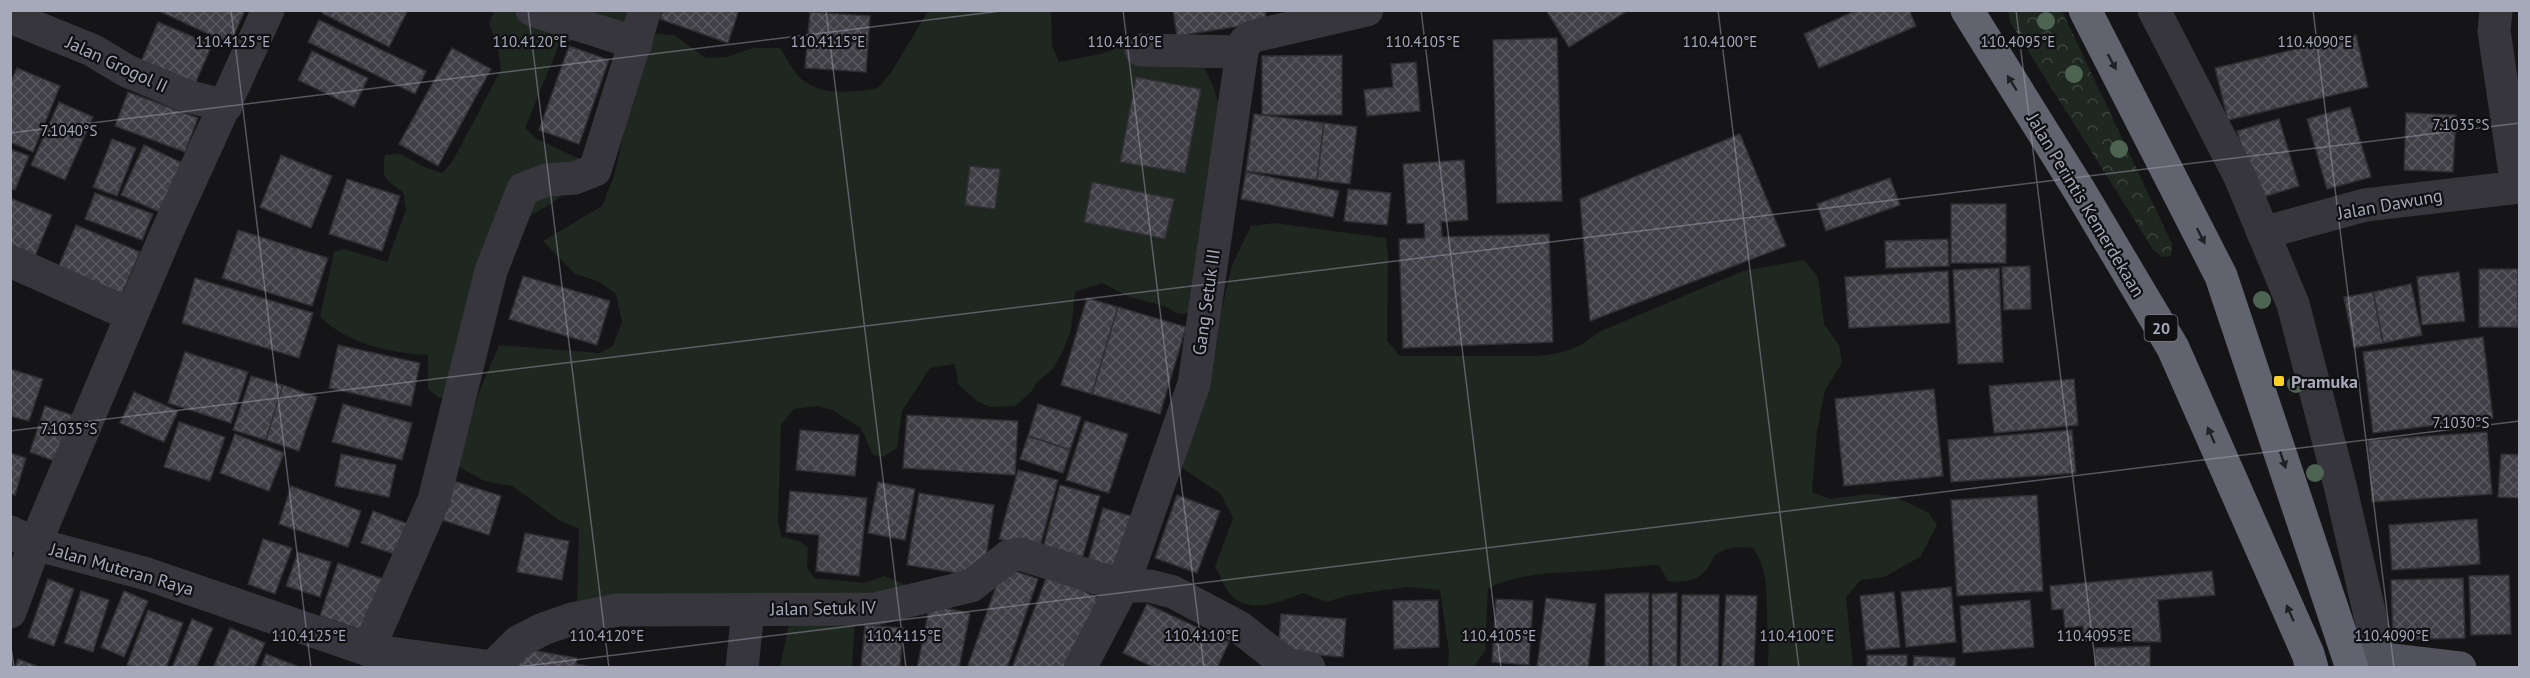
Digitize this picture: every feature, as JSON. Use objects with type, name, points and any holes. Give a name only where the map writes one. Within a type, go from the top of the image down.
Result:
[{"type":"highway","name":"Jalan Perintis Kemerdekaan","points":[[1967,10],[2081,193],[2173,348],[2308,654],[2312,668]]},
{"type":"highway","points":[[1987,10],[1988,45]]},
{"type":"highway","points":[[2085,10],[2221,276],[2360,660]]},
{"type":"main road","points":[[2360,660],[2460,668]]},
{"type":"street","name":"Jalan Muteran Raya","points":[[268,10],[131,315],[23,538],[147,574],[368,650],[492,667]]},
{"type":"street","points":[[532,10],[636,43]]},
{"type":"street","points":[[368,650],[434,500],[491,271],[523,189],[547,180],[575,178],[595,170],[645,10]]},
{"type":"street","points":[[1141,50],[1242,52],[1245,42],[1254,36],[1367,10]]},
{"type":"street","points":[[2154,10],[2240,177],[2293,304],[2340,485],[2360,660]]},
{"type":"street","points":[[2496,10],[2494,31],[2518,187]]},
{"type":"street","name":"Jalan Grogol II","points":[[10,17],[92,50],[127,70],[187,96],[226,106]]},
{"type":"street","name":"Gang Setuk III","points":[[1080,668],[1123,586],[1194,384],[1242,52]]},
{"type":"street","name":"Jalan Dawung","points":[[2263,233],[2365,205],[2518,187]]},
{"type":"street","points":[[10,261],[131,315]]},
{"type":"street","points":[[10,612],[23,538]]},
{"type":"street","name":"Jalan Setuk IV","points":[[492,667],[518,642],[543,629],[572,619],[618,610],[875,609],[971,586],[1009,556],[1020,554],[1123,586],[1150,586],[1173,592],[1239,627],[1293,666]]},
{"type":"street","points":[[742,668],[748,609]]},
{"type":"green space","points":[[494,11],[636,11],[635,19],[580,37],[558,47],[525,128],[537,139],[582,160],[581,180],[551,204],[531,215],[502,240],[448,400],[438,397],[428,389],[428,355],[399,352],[370,345],[343,334],[320,317],[334,252],[344,249],[387,262],[406,210],[403,192],[385,177],[385,155],[401,154],[424,167],[442,173],[452,162],[501,70],[497,45],[489,23]]},
{"type":"green space","points":[[928,11],[1051,11],[1052,46],[1059,62],[1101,54],[1136,41],[1202,62],[1215,91],[1224,126],[1194,311],[1184,314],[1177,313],[1164,306],[1130,297],[1102,283],[1075,292],[1071,330],[1062,353],[1053,369],[1037,382],[1031,392],[1015,406],[990,407],[977,401],[958,384],[955,364],[930,368],[902,411],[897,448],[883,457],[873,455],[861,428],[832,410],[818,406],[794,409],[781,425],[778,523],[782,537],[799,541],[808,547],[807,568],[814,578],[864,583],[884,576],[911,587],[907,596],[591,603],[577,601],[579,529],[559,520],[512,486],[484,481],[456,465],[478,395],[499,345],[599,353],[613,346],[622,322],[616,294],[601,283],[574,273],[543,241],[602,206],[614,176],[649,33],[674,35],[706,58],[727,57],[753,48],[780,48],[805,82],[831,91],[850,92],[878,88],[892,71]]},
{"type":"green space","points":[[2008,11],[2062,11],[2172,244],[2171,256],[2162,257],[2154,251],[2010,22]]},
{"type":"green space","points":[[1274,223],[1386,238],[1388,257],[1387,340],[1400,356],[1538,356],[1564,352],[1581,345],[1601,331],[1743,271],[1804,260],[1818,277],[1824,324],[1839,345],[1842,363],[1825,390],[1817,431],[1812,492],[1830,499],[1868,494],[1894,496],[1929,513],[1937,525],[1920,557],[1884,577],[1861,580],[1846,597],[1853,667],[1767,667],[1766,582],[1762,565],[1753,548],[1721,551],[1699,576],[1679,582],[1668,581],[1659,565],[1531,575],[1488,588],[1485,651],[1473,668],[1448,666],[1449,652],[1440,590],[1407,587],[1349,595],[1327,602],[1303,593],[1258,606],[1240,602],[1232,596],[1215,567],[1233,518],[1221,494],[1182,468],[1215,355],[1221,313],[1232,265],[1251,226]]},
{"type":"green space","points":[[796,616],[855,621],[852,667],[780,668],[788,628]]},
{"type":"building","points":[[161,10],[245,10],[230,44]]},
{"type":"building","points":[[323,10],[408,10],[389,47],[322,13]]},
{"type":"building","points":[[663,10],[739,10],[728,43],[660,19]]},
{"type":"building","points":[[1173,10],[1265,10],[1267,22],[1177,36]]},
{"type":"building","points":[[1546,10],[1629,10],[1569,47]]},
{"type":"building","points":[[1857,10],[1909,10],[1916,26],[1819,68],[1804,34]]},
{"type":"building","points":[[810,12],[870,16],[866,72],[805,68]]},
{"type":"building","points":[[319,20],[426,71],[415,94],[308,42]]},
{"type":"building","points":[[158,22],[212,45],[194,86],[140,64]]},
{"type":"building","points":[[2356,35],[2368,87],[2228,120],[2215,68]]},
{"type":"building","points":[[1557,38],[1562,201],[1497,203],[1493,40]]},
{"type":"building","points":[[569,46],[609,60],[579,144],[539,130]]},
{"type":"building","points":[[452,48],[491,69],[438,166],[399,144]]},
{"type":"building","points":[[312,51],[368,78],[354,107],[298,80]]},
{"type":"building","points":[[1342,55],[1342,115],[1262,115],[1262,56]]},
{"type":"building","points":[[1416,62],[1420,111],[1367,116],[1364,90],[1393,87],[1391,64]]},
{"type":"building","points":[[17,68],[60,86],[33,152],[10,142],[10,83]]},
{"type":"building","points":[[1136,77],[1201,89],[1185,173],[1120,162]]},
{"type":"building","points":[[128,92],[198,118],[185,152],[115,126]]},
{"type":"building","points":[[59,102],[93,117],[65,180],[31,165]]},
{"type":"building","points":[[2350,107],[2371,177],[2327,189],[2307,119]]},
{"type":"building","points":[[2406,113],[2456,115],[2453,172],[2404,170]]},
{"type":"building","points":[[1254,114],[1324,123],[1317,180],[1246,171]]},
{"type":"building","points":[[2279,119],[2299,186],[2257,199],[2237,131]]},
{"type":"building","points":[[1324,123],[1357,127],[1350,184],[1317,180]]},
{"type":"building","points":[[1740,134],[1786,246],[1590,321],[1580,199]]},
{"type":"building","points":[[112,139],[136,148],[117,196],[93,187]]},
{"type":"building","points":[[144,145],[189,166],[166,215],[121,195]]},
{"type":"building","points":[[10,149],[29,156],[15,190],[10,189]]},
{"type":"building","points":[[281,155],[332,176],[311,228],[260,207]]},
{"type":"building","points":[[1464,160],[1468,220],[1441,222],[1442,237],[1549,234],[1553,342],[1403,348],[1399,239],[1425,238],[1424,223],[1407,224],[1403,164]]},
{"type":"building","points":[[970,166],[1000,169],[995,209],[965,205]]},
{"type":"building","points":[[1246,172],[1339,191],[1333,217],[1241,199]]},
{"type":"building","points":[[1890,178],[1900,205],[1826,231],[1817,204]]},
{"type":"building","points":[[347,179],[400,196],[382,251],[329,234]]},
{"type":"building","points":[[1092,182],[1174,199],[1165,239],[1084,222]]},
{"type":"building","points":[[1348,189],[1391,193],[1387,225],[1344,221]]},
{"type":"building","points":[[95,193],[153,214],[142,240],[85,219]]},
{"type":"building","points":[[10,198],[52,215],[30,268],[10,259]]},
{"type":"building","points":[[1951,204],[2006,204],[2006,263],[1951,263]]},
{"type":"building","points":[[76,225],[140,252],[119,301],[55,275]]},
{"type":"building","points":[[238,230],[328,258],[312,306],[222,278]]},
{"type":"building","points":[[1948,239],[1949,266],[1886,268],[1885,241]]},
{"type":"building","points":[[2030,266],[2031,309],[2004,310],[2002,267]]},
{"type":"building","points":[[1999,268],[2003,362],[1958,364],[1953,270]]},
{"type":"building","points":[[2479,269],[2518,269],[2518,327],[2479,327]]},
{"type":"building","points":[[1948,271],[1950,323],[1849,328],[1845,277]]},
{"type":"building","points":[[2459,272],[2465,321],[2422,325],[2417,277]]},
{"type":"building","points":[[523,276],[610,301],[597,345],[509,319]]},
{"type":"building","points":[[195,278],[313,313],[299,358],[182,323]]},
{"type":"building","points":[[2411,284],[2422,335],[2383,343],[2373,292]]},
{"type":"building","points":[[2373,292],[2383,343],[2354,348],[2344,297]]},
{"type":"building","points":[[1087,298],[1118,307],[1092,394],[1061,385]]},
{"type":"building","points":[[1118,307],[1186,327],[1160,414],[1092,394]]},
{"type":"building","points":[[2483,337],[2493,418],[2373,433],[2363,352]]},
{"type":"building","points":[[338,345],[420,363],[411,406],[329,388]]},
{"type":"building","points":[[185,352],[248,372],[231,423],[168,403]]},
{"type":"building","points":[[10,369],[43,379],[29,421],[10,416]]},
{"type":"building","points":[[251,376],[283,385],[266,440],[233,430]]},
{"type":"building","points":[[2074,379],[2078,425],[1994,433],[1989,386]]},
{"type":"building","points":[[283,385],[317,397],[299,451],[266,440]]},
{"type":"building","points":[[1934,389],[1943,476],[1844,486],[1835,399]]},
{"type":"building","points":[[134,392],[178,411],[164,442],[120,423]]},
{"type":"building","points":[[343,404],[412,423],[402,460],[332,442]]},
{"type":"building","points":[[1038,404],[1081,417],[1070,450],[1028,436]]},
{"type":"building","points":[[45,406],[78,417],[63,464],[30,452]]},
{"type":"building","points":[[907,415],[1018,421],[1015,475],[903,468]]},
{"type":"building","points":[[1085,421],[1128,434],[1109,493],[1066,480]]},
{"type":"building","points":[[179,422],[225,437],[210,481],[164,467]]},
{"type":"building","points":[[800,430],[859,435],[855,476],[796,470]]},
{"type":"building","points":[[2072,430],[2076,473],[1951,482],[1948,440]]},
{"type":"building","points":[[2487,432],[2492,494],[2372,502],[2368,440]]},
{"type":"building","points":[[235,434],[284,453],[269,491],[220,473]]},
{"type":"building","points":[[1028,436],[1070,450],[1063,473],[1020,459]]},
{"type":"building","points":[[10,453],[26,458],[15,495],[10,493]]},
{"type":"building","points":[[341,454],[396,465],[389,497],[335,486]]},
{"type":"building","points":[[2501,454],[2520,455],[2520,498],[2498,497]]},
{"type":"building","points":[[1018,470],[1058,480],[1039,550],[999,539]]},
{"type":"building","points":[[454,481],[501,496],[489,535],[442,520]]},
{"type":"building","points":[[878,482],[915,489],[905,540],[868,533]]},
{"type":"building","points":[[1060,485],[1100,496],[1080,566],[1041,555]]},
{"type":"building","points":[[291,486],[361,511],[348,547],[279,524]]},
{"type":"building","points":[[790,491],[867,498],[859,576],[816,571],[819,535],[786,532]]},
{"type":"building","points":[[919,493],[994,505],[983,577],[907,565]]},
{"type":"building","points":[[1177,495],[1220,511],[1197,573],[1155,558]]},
{"type":"building","points":[[2037,495],[2043,591],[1957,596],[1951,500]]},
{"type":"building","points":[[1103,508],[1138,518],[1120,577],[1086,567]]},
{"type":"building","points":[[373,511],[411,525],[400,556],[361,543]]},
{"type":"building","points":[[2477,519],[2480,564],[2392,570],[2389,525]]},
{"type":"building","points":[[525,533],[569,541],[562,580],[517,572]]},
{"type":"building","points":[[263,539],[292,548],[275,594],[248,584]]},
{"type":"building","points":[[298,552],[331,562],[320,597],[286,586]]},
{"type":"building","points":[[338,563],[389,581],[370,633],[320,616]]},
{"type":"building","points":[[1003,567],[1038,579],[1007,668],[967,668]]},
{"type":"building","points":[[2212,571],[2215,595],[2158,600],[2161,642],[2084,641],[2083,626],[2065,628],[2063,609],[2052,610],[2050,586]]},
{"type":"building","points":[[1048,573],[1102,600],[1069,668],[1012,668]]},
{"type":"building","points":[[2509,575],[2511,634],[2471,635],[2469,576]]},
{"type":"building","points":[[2463,578],[2465,638],[2393,640],[2391,580]]},
{"type":"building","points":[[48,579],[74,589],[54,646],[28,637]]},
{"type":"building","points":[[1951,587],[1956,642],[1906,647],[1901,592]]},
{"type":"building","points":[[81,591],[109,600],[93,652],[64,643]]},
{"type":"building","points":[[124,591],[148,601],[124,657],[101,647]]},
{"type":"building","points":[[1894,592],[1900,647],[1866,650],[1860,596]]},
{"type":"building","points":[[1649,593],[1649,668],[1605,668],[1605,594]]},
{"type":"building","points":[[1677,593],[1677,668],[1652,668],[1652,594]]},
{"type":"building","points":[[1682,595],[1719,595],[1718,668],[1680,668]]},
{"type":"building","points":[[1726,595],[1757,596],[1754,668],[1722,668]]},
{"type":"building","points":[[1546,598],[1596,604],[1588,668],[1537,668]]},
{"type":"building","points":[[1496,599],[1533,601],[1529,665],[1492,662]]},
{"type":"building","points":[[1438,600],[1439,647],[1394,649],[1393,601]]},
{"type":"building","points":[[2030,600],[2034,647],[1963,653],[1960,606]]},
{"type":"building","points":[[1147,604],[1229,642],[1217,668],[1155,668],[1123,653]]},
{"type":"building","points":[[930,605],[970,613],[959,668],[917,668]]},
{"type":"building","points":[[148,610],[183,623],[166,668],[134,668],[127,665]]},
{"type":"building","points":[[1281,614],[1346,619],[1343,657],[1278,652]]},
{"type":"building","points":[[192,619],[213,628],[196,668],[172,668]]},
{"type":"building","points":[[865,625],[903,628],[900,668],[861,668]]},
{"type":"building","points":[[230,628],[265,643],[254,668],[213,668]]},
{"type":"building","points":[[2150,646],[2150,668],[2095,668],[2095,648]]},
{"type":"building","points":[[520,648],[577,658],[576,664],[597,668],[516,668]]},
{"type":"building","points":[[266,654],[302,668],[261,668]]},
{"type":"building","points":[[1867,655],[1907,655],[1907,668],[1867,668]]},
{"type":"building","points":[[1914,656],[1955,658],[1955,668],[1913,668]]},
{"type":"building","points":[[18,659],[42,668],[15,668]]},
{"type":"place","name":"Pramuka","points":[[2279,381]]}]
